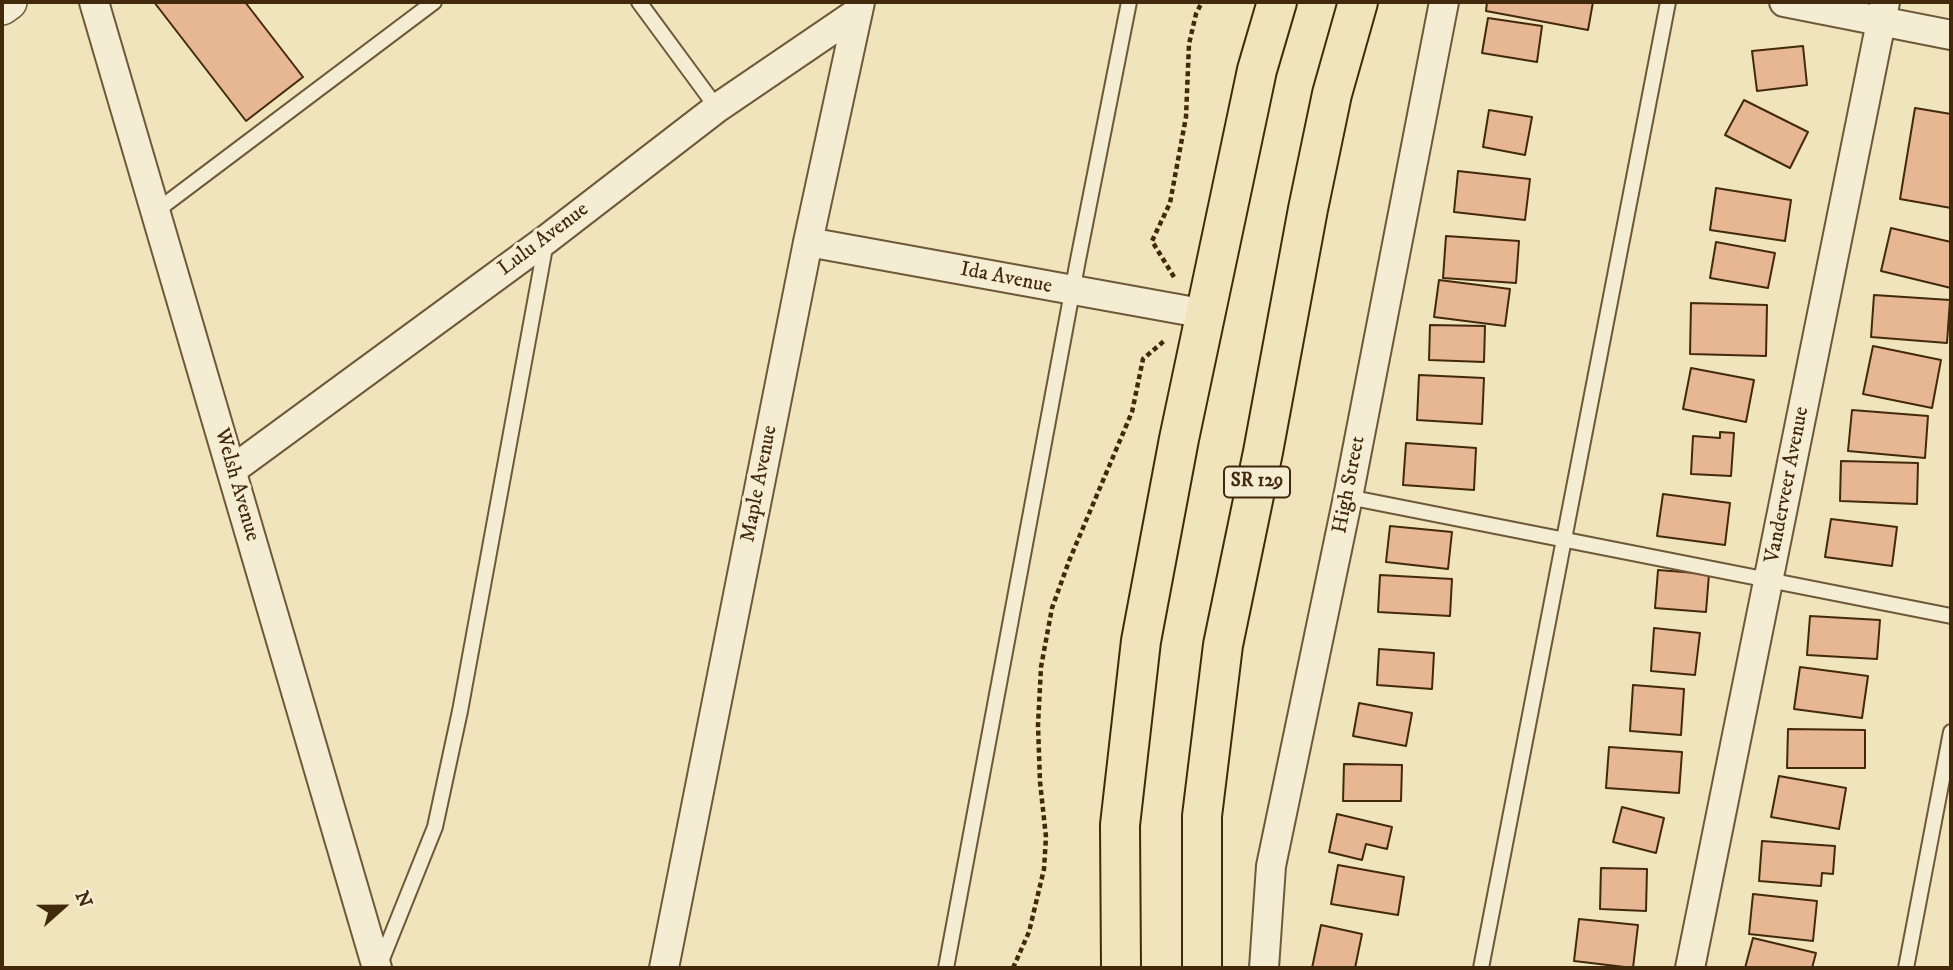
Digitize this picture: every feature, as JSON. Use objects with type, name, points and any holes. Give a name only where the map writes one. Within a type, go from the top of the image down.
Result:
[{"type":"highway","points":[[1121,968],[1120,825],[1141,641],[1179,439],[1257,69],[1277,2]]},
{"type":"highway","name":"SR 129","points":[[1202,968],[1202,816],[1223,645],[1332,94],[1358,2]]},
{"type":"street","points":[[2,7],[9,2]]},
{"type":"street","name":"Welsh Avenue","points":[[94,2],[377,968]]},
{"type":"street","name":"High Street","points":[[1264,968],[1271,866],[1348,497],[1444,2]]},
{"type":"street","points":[[1784,2],[1883,12],[1951,35]]},
{"type":"street","name":"Lulu Avenue","points":[[232,470],[547,239],[717,108],[859,7]]},
{"type":"street","name":"Maple Avenue","points":[[664,968],[808,242],[859,7]]},
{"type":"street","name":"Vanderveer Avenue","points":[[1690,968],[1883,12]]},
{"type":"street","name":"Ida Avenue","points":[[808,242],[1206,314]]},
{"type":"lane","points":[[155,212],[433,2]]},
{"type":"lane","points":[[639,2],[717,108]]},
{"type":"lane","points":[[946,968],[1072,291],[1129,2]]},
{"type":"lane","points":[[1481,968],[1668,2]]},
{"type":"lane","points":[[377,968],[435,827],[463,697],[547,239]]},
{"type":"lane","points":[[1348,497],[1951,616]]},
{"type":"lane","points":[[1906,968],[1951,732]]},
{"type":"path","points":[[1177,284],[1152,241],[1170,203],[1186,117],[1189,44],[1196,13],[1202,2]]},
{"type":"path","points":[[1013,968],[1029,932],[1044,869],[1046,836],[1040,782],[1038,725],[1041,667],[1052,608],[1132,412],[1143,359],[1168,339]]},
{"type":"building","points":[[154,2],[245,2],[303,77],[246,121]]},
{"type":"building","points":[[1487,2],[1593,2],[1588,30],[1486,11]]},
{"type":"building","points":[[1488,18],[1542,26],[1537,62],[1482,53]]},
{"type":"building","points":[[1803,46],[1807,85],[1757,91],[1752,51]]},
{"type":"building","points":[[1744,100],[1808,132],[1790,168],[1725,135]]},
{"type":"building","points":[[1915,108],[1951,114],[1951,208],[1900,199]]},
{"type":"building","points":[[1489,110],[1532,117],[1525,155],[1483,147]]},
{"type":"building","points":[[1458,171],[1530,179],[1525,220],[1454,212]]},
{"type":"building","points":[[1716,188],[1791,200],[1785,241],[1710,230]]},
{"type":"building","points":[[1891,228],[1951,242],[1951,288],[1881,271]]},
{"type":"building","points":[[1446,236],[1519,241],[1516,283],[1443,278]]},
{"type":"building","points":[[1716,242],[1775,253],[1768,288],[1710,278]]},
{"type":"building","points":[[1439,280],[1510,289],[1505,326],[1434,317]]},
{"type":"building","points":[[1874,295],[1950,300],[1947,343],[1871,337]]},
{"type":"building","points":[[1691,303],[1767,305],[1766,356],[1690,354]]},
{"type":"building","points":[[1430,325],[1485,326],[1484,362],[1429,360]]},
{"type":"building","points":[[1873,346],[1941,360],[1932,408],[1863,394]]},
{"type":"building","points":[[1691,368],[1754,380],[1746,422],[1683,409]]},
{"type":"building","points":[[1419,375],[1484,378],[1482,424],[1417,420]]},
{"type":"building","points":[[1852,410],[1928,416],[1925,458],[1848,451]]},
{"type":"building","points":[[1720,432],[1734,433],[1731,476],[1691,474],[1693,436],[1720,438]]},
{"type":"building","points":[[1406,443],[1476,448],[1474,490],[1403,485]]},
{"type":"building","points":[[1841,461],[1918,463],[1917,504],[1840,501]]},
{"type":"building","points":[[1663,494],[1730,503],[1725,545],[1657,536]]},
{"type":"building","points":[[1831,519],[1897,527],[1892,566],[1825,557]]},
{"type":"building","points":[[1390,526],[1452,532],[1448,569],[1386,562]]},
{"type":"building","points":[[1658,570],[1709,574],[1706,612],[1655,608]]},
{"type":"building","points":[[1380,575],[1452,579],[1450,616],[1378,612]]},
{"type":"building","points":[[1810,616],[1880,620],[1877,659],[1807,655]]},
{"type":"building","points":[[1654,628],[1700,633],[1695,675],[1651,671]]},
{"type":"building","points":[[1379,649],[1434,653],[1432,689],[1377,685]]},
{"type":"building","points":[[1800,667],[1868,676],[1862,718],[1794,709]]},
{"type":"building","points":[[1633,685],[1684,689],[1681,735],[1630,731]]},
{"type":"building","points":[[1359,703],[1412,713],[1406,746],[1353,736]]},
{"type":"building","points":[[1788,729],[1865,730],[1865,768],[1787,768]]},
{"type":"building","points":[[1609,747],[1682,752],[1679,793],[1606,788]]},
{"type":"building","points":[[1344,764],[1402,765],[1401,801],[1343,801]]},
{"type":"building","points":[[1779,776],[1846,788],[1839,829],[1771,817]]},
{"type":"building","points":[[1622,807],[1664,818],[1656,853],[1613,842]]},
{"type":"building","points":[[1337,814],[1392,827],[1387,849],[1366,844],[1362,860],[1329,852]]},
{"type":"building","points":[[1762,841],[1835,846],[1833,874],[1822,873],[1821,886],[1759,881]]},
{"type":"building","points":[[1338,865],[1404,877],[1398,915],[1331,904]]},
{"type":"building","points":[[1601,868],[1647,869],[1646,911],[1600,909]]},
{"type":"building","points":[[1753,894],[1817,901],[1813,941],[1749,934]]},
{"type":"building","points":[[1579,919],[1638,925],[1633,968],[1574,961]]},
{"type":"building","points":[[1321,925],[1362,934],[1355,968],[1312,968]]},
{"type":"building","points":[[1753,938],[1816,953],[1812,968],[1745,968]]}]
